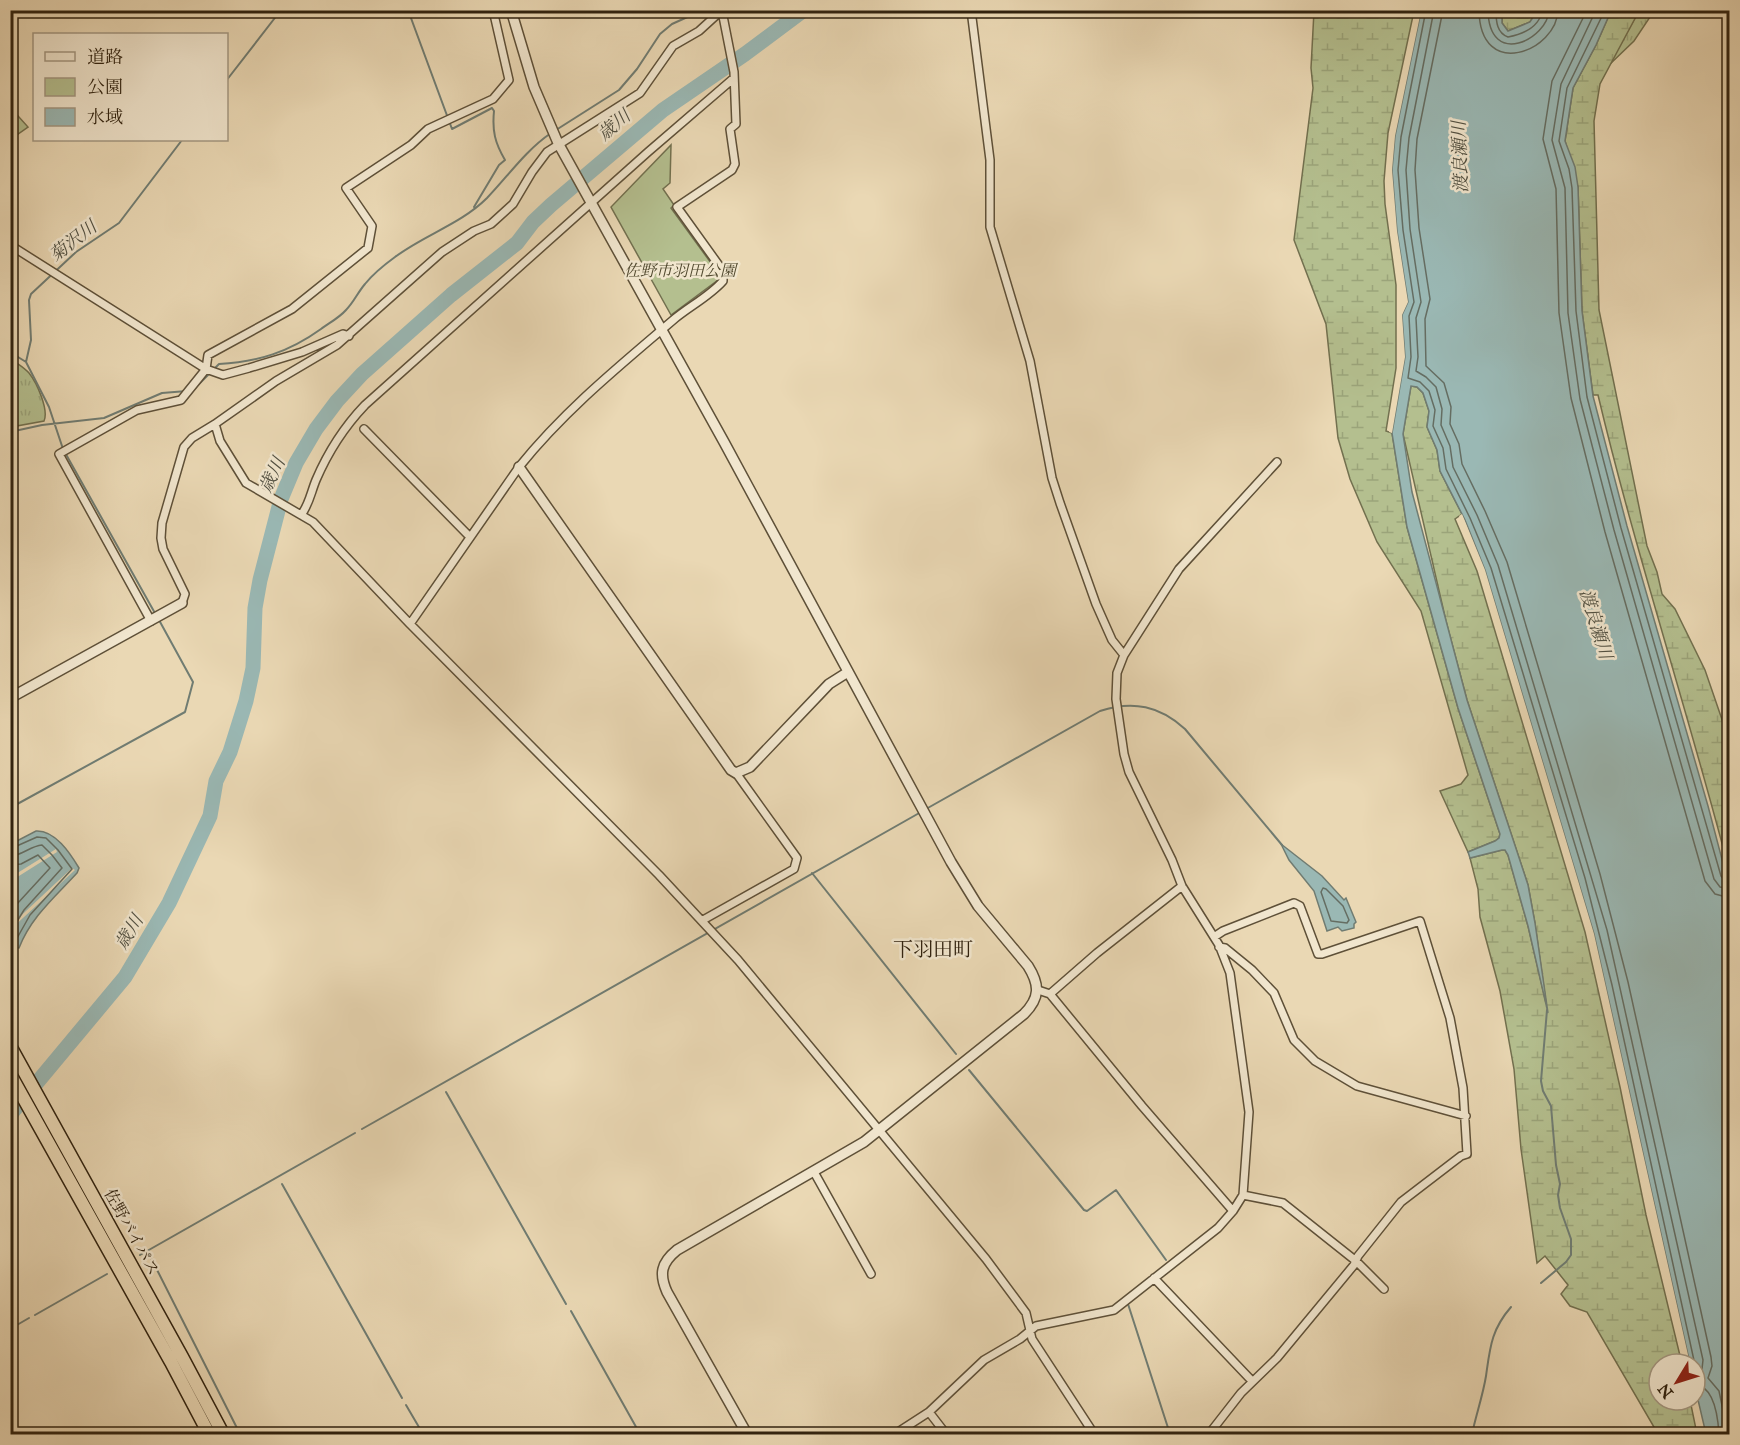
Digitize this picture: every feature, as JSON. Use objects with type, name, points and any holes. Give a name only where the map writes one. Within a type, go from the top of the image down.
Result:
[{"type":"highway","name":"佐野バイパス","points":[[10,1046],[182,1356],[222,1434]]},
{"type":"highway","name":"佐野バイパス","points":[[10,1074],[209,1434]]},
{"type":"street","points":[[210,371],[208,355],[292,309],[368,248],[372,226],[346,188],[411,145],[428,129],[493,99],[509,80],[493,10]]},
{"type":"street","points":[[511,10],[534,87],[559,145],[926,815],[972,896],[1028,966],[1034,975],[1038,990],[1036,998],[1024,1014],[856,1147],[669,1256],[662,1267],[662,1280],[667,1292],[747,1434]]},
{"type":"street","points":[[971,10],[990,160],[990,227],[1030,362],[1060,504],[1096,604],[1112,640],[1124,655]]},
{"type":"street","points":[[10,698],[182,603],[185,594],[164,549],[162,523],[184,447],[192,438],[276,381],[349,336],[364,320],[442,252],[474,231],[492,225],[513,204],[547,152],[640,93],[673,46],[699,31],[722,11]]},
{"type":"street","points":[[410,624],[537,444],[587,394],[662,330],[721,284],[725,278],[723,271],[677,207],[732,170],[735,164],[730,129],[736,124],[734,75],[722,11]]},
{"type":"street","points":[[301,515],[306,509],[329,452],[353,418],[734,75]]},
{"type":"street","points":[[10,245],[210,371],[223,375],[302,352],[343,334],[349,336]]},
{"type":"street","points":[[151,621],[59,454],[137,410],[181,400],[210,371]]},
{"type":"street","points":[[214,424],[220,441],[246,483],[313,522],[714,934],[986,1259],[1026,1313],[1029,1330],[1035,1344],[1094,1434]]},
{"type":"street","points":[[364,429],[470,537]]},
{"type":"street","points":[[895,1434],[929,1412],[984,1360],[1020,1339],[1029,1330],[1042,1324],[1114,1310],[1218,1227],[1233,1211],[1243,1195],[1249,1112],[1241,1069],[1230,973],[1219,946],[1182,886],[1172,860],[1129,772],[1116,699],[1117,673],[1124,655],[1179,569],[1277,462]]},
{"type":"street","points":[[519,467],[726,764],[736,773],[797,858],[794,869],[705,924]]},
{"type":"street","points":[[736,773],[750,767],[829,684],[848,672]]},
{"type":"street","points":[[1050,994],[1089,959],[1182,886]]},
{"type":"street","points":[[1209,1434],[1252,1381],[1277,1358],[1401,1202],[1461,1156],[1467,1155],[1463,1088],[1450,1018],[1420,921],[1318,954],[1300,906],[1294,903],[1223,931],[1214,937]]},
{"type":"street","points":[[1219,946],[1234,955],[1274,993],[1294,1040],[1315,1061],[1357,1086],[1466,1116]]},
{"type":"street","points":[[1038,990],[1050,994],[1142,1106],[1233,1211]]},
{"type":"street","points":[[814,1172],[871,1274]]},
{"type":"street","points":[[1243,1195],[1283,1203],[1356,1261],[1384,1289]]},
{"type":"street","points":[[1154,1278],[1252,1381]]},
{"type":"street","points":[[929,1412],[946,1434]]},
{"type":"green space","points":[[1314,11],[1414,11],[1388,133],[1384,181],[1396,285],[1396,368],[1386,431],[1392,433],[1407,527],[1458,708],[1500,834],[1495,841],[1468,852],[1440,791],[1461,784],[1468,775],[1421,611],[1377,542],[1350,479],[1338,438],[1326,324],[1294,240],[1313,88],[1311,68]]},
{"type":"green space","points":[[1502,11],[1537,11],[1530,22],[1508,31],[1502,23]]},
{"type":"green space","points":[[1611,11],[1639,11],[1600,84],[1594,121],[1599,310],[1647,546],[1662,594],[1675,609],[1705,670],[1728,737],[1729,870],[1598,395],[1593,395],[1582,311],[1578,187],[1565,141],[1573,88]]},
{"type":"green space","points":[[1639,11],[1654,11],[1634,41],[1608,66]]},
{"type":"green space","points":[[10,107],[28,127],[11,139],[10,139]]},
{"type":"green space","name":"佐野市羽田公園","points":[[671,145],[670,183],[663,189],[674,205],[671,208],[719,274],[718,280],[671,315],[611,207]]},
{"type":"green space","points":[[10,358],[32,377],[44,404],[44,421],[11,427]]},
{"type":"green space","points":[[1411,386],[1417,387],[1423,393],[1429,411],[1427,427],[1437,450],[1440,471],[1462,514],[1455,519],[1477,571],[1585,932],[1620,1087],[1646,1215],[1679,1352],[1647,1352],[1647,1412],[1692,1412],[1697,1434],[1658,1434],[1587,1312],[1570,1306],[1561,1294],[1568,1285],[1545,1256],[1537,1263],[1521,1149],[1514,1069],[1500,991],[1480,917],[1478,889],[1470,858],[1502,850],[1505,850],[1508,855],[1546,1003],[1535,923],[1528,885],[1467,700],[1446,621],[1403,434]]},
{"type":"water","name":"渡良瀬川","points":[[1421,11],[1502,11],[1502,23],[1508,31],[1530,22],[1537,11],[1611,11],[1573,88],[1565,141],[1575,167],[1578,187],[1582,311],[1593,396],[1627,526],[1729,886],[1729,1434],[1706,1434],[1701,1412],[1707,1412],[1707,1352],[1687,1352],[1594,934],[1485,570],[1465,520],[1440,471],[1437,450],[1427,427],[1429,411],[1423,393],[1417,387],[1411,386],[1403,434],[1412,492],[1467,700],[1528,885],[1548,1013],[1528,926],[1508,855],[1505,850],[1502,850],[1470,858],[1468,852],[1495,841],[1500,834],[1458,708],[1407,527],[1392,433],[1405,357],[1402,315],[1408,302],[1397,231],[1392,170],[1395,136]]},
{"type":"water","points":[[36,831],[56,838],[79,868],[37,917],[19,948],[12,947],[11,844]]},
{"type":"water","points":[[1281,844],[1322,876],[1344,900],[1346,898],[1356,922],[1354,928],[1342,931],[1338,927],[1327,931],[1314,891],[1289,860]]},
{"type":"pier","points":[[1417,10],[1421,11],[1395,136],[1392,170],[1397,231],[1408,302],[1402,315],[1405,357],[1392,433],[1389,432],[1402,357],[1399,314],[1405,302],[1394,231],[1389,169],[1392,136]]},
{"type":"pier","points":[[1462,514],[1485,570],[1594,934],[1687,1352],[1684,1352],[1591,935],[1483,571],[1459,516]]},
{"type":"pier","points":[[56,849],[57,852],[11,881],[11,877]]},
{"type":"pier","points":[[72,868],[75,870],[11,929],[11,925]]},
{"type":"waterway","name":"菊沢川","points":[[228,78],[281,10]]},
{"type":"waterway","points":[[408,10],[452,129],[492,108],[494,111],[495,137],[505,160],[499,165],[474,207]]},
{"type":"waterway","points":[[556,130],[619,90],[637,69],[660,34],[672,24],[703,10]]},
{"type":"waterway","name":"歳川","points":[[10,1115],[125,977],[169,903],[210,816],[216,781],[230,752],[246,701],[253,668],[255,608],[281,499],[296,463],[316,429],[337,401],[362,374],[451,295],[517,243],[533,222],[551,205],[663,110],[804,10]]},
{"type":"waterway","points":[[193,390],[219,364],[247,361],[285,350],[337,318],[379,270],[406,249],[477,207],[525,155],[551,133]]},
{"type":"waterway","name":"菊沢川","points":[[10,352],[26,362],[31,340],[29,300],[31,294],[76,252],[119,223],[181,141]]},
{"type":"waterway","points":[[26,362],[49,407],[63,449],[156,615]]},
{"type":"waterway","points":[[10,432],[42,425],[104,418],[162,393],[187,391]]},
{"type":"waterway","points":[[10,808],[185,712],[193,682],[159,620]]},
{"type":"waterway","points":[[926,809],[1100,711],[1124,706],[1146,707],[1166,715],[1185,729],[1282,845]]},
{"type":"waterway","points":[[362,1129],[921,812]]},
{"type":"waterway","points":[[812,873],[956,1054]]},
{"type":"waterway","points":[[10,962],[15,959],[17,948]]},
{"type":"waterway","points":[[1541,1283],[1571,1255],[1571,1239],[1558,1195],[1560,1184],[1551,1106],[1543,1091],[1541,1081],[1547,1010]]},
{"type":"waterway","points":[[969,1070],[1084,1210],[1087,1211],[1116,1190],[1166,1260]]},
{"type":"waterway","points":[[446,1092],[566,1304]]},
{"type":"waterway","points":[[140,1255],[355,1133]]},
{"type":"waterway","points":[[282,1184],[402,1398]]},
{"type":"waterway","points":[[148,1252],[240,1434]]},
{"type":"waterway","points":[[35,1315],[107,1274]]},
{"type":"waterway","points":[[1128,1304],[1170,1434]]},
{"type":"waterway","points":[[1472,1434],[1485,1383],[1492,1340],[1504,1315],[1511,1307]]},
{"type":"waterway","points":[[571,1311],[640,1434]]},
{"type":"waterway","points":[[10,1329],[29,1318]]},
{"type":"waterway","points":[[406,1405],[423,1434]]},
{"type":"district","name":"下羽田町","points":[[933,949]]}]
